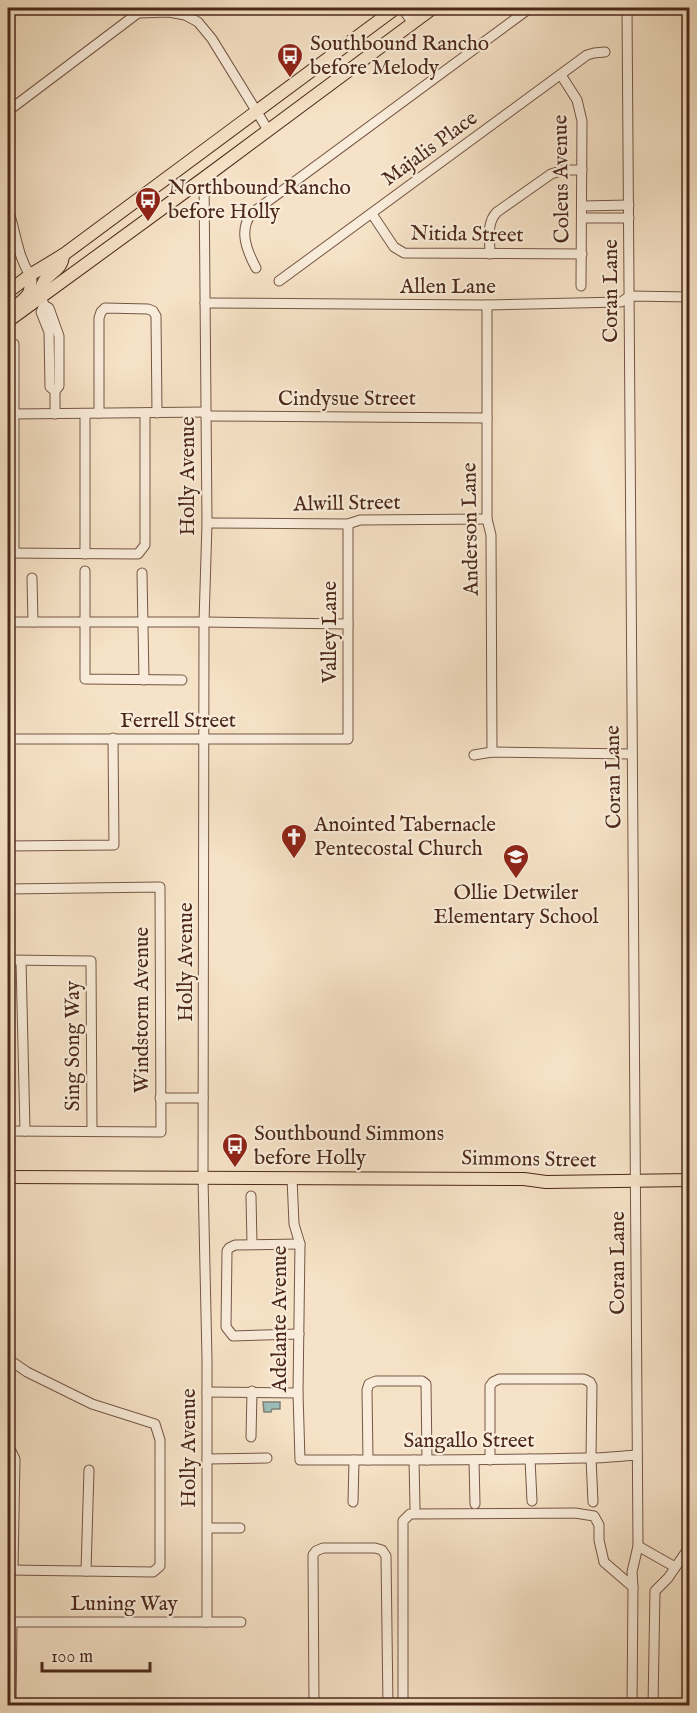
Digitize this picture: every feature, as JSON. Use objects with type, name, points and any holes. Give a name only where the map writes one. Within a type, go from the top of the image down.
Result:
[{"type":"main road","points":[[8,292],[30,275],[63,255],[396,8]]},
{"type":"main road","points":[[8,319],[42,301],[433,8]]},
{"type":"main road","points":[[42,301],[43,282],[62,263],[63,255]]},
{"type":"main road","points":[[8,319],[11,309],[29,295],[30,275]]},
{"type":"main road","name":"Simmons Street","points":[[8,1177],[524,1179],[546,1182],[690,1180]]},
{"type":"street","points":[[402,8],[413,23]]},
{"type":"street","points":[[256,268],[246,248],[245,227],[247,219],[256,210],[530,8]]},
{"type":"street","name":"Coran Lane","points":[[627,8],[638,1546],[632,1572],[632,1706]]},
{"type":"street","points":[[8,111],[135,10],[169,12],[186,15],[198,22],[212,39],[268,130]]},
{"type":"street","name":"Majalis Place","points":[[279,281],[588,55],[594,52],[605,52]]},
{"type":"street","name":"Coleus Avenue","points":[[561,75],[577,100],[581,114],[581,286]]},
{"type":"street","points":[[490,254],[489,225],[497,212],[551,174],[564,170],[582,170]]},
{"type":"street","name":"Holly Avenue","points":[[204,178],[207,523],[204,622],[203,1178],[207,1392],[207,1622]]},
{"type":"street","points":[[582,206],[629,206]]},
{"type":"street","points":[[8,209],[22,261],[30,275]]},
{"type":"street","name":"Nitida Street","points":[[372,214],[394,247],[409,254],[582,254]]},
{"type":"street","points":[[582,218],[629,218]]},
{"type":"street","name":"Allen Lane","points":[[205,303],[487,305],[621,302],[630,296],[690,297]]},
{"type":"street","points":[[42,301],[41,312],[50,332],[50,387],[55,391],[55,414]]},
{"type":"street","name":"Anderson Lane","points":[[487,305],[487,519],[491,535],[492,752]]},
{"type":"street","points":[[99,413],[99,318],[105,308],[148,309],[156,316],[157,413]]},
{"type":"street","points":[[14,344],[11,376],[14,414],[11,553],[138,554],[142,550],[145,545],[145,413]]},
{"type":"street","name":"Cindysue Street","points":[[14,414],[157,413],[487,418]]},
{"type":"street","points":[[85,414],[85,554]]},
{"type":"street","name":"Alwill Street","points":[[207,523],[348,524],[360,520],[487,519]]},
{"type":"street","name":"Valley Lane","points":[[348,524],[348,740]]},
{"type":"street","points":[[86,571],[85,679],[182,680]]},
{"type":"street","points":[[142,573],[144,680]]},
{"type":"street","points":[[32,578],[33,622]]},
{"type":"street","points":[[8,622],[348,624]]},
{"type":"street","points":[[8,846],[114,845],[113,738]]},
{"type":"street","name":"Ferrell Street","points":[[8,739],[348,740]]},
{"type":"street","points":[[474,755],[492,752],[632,753]]},
{"type":"street","name":"Windstorm Avenue","points":[[8,889],[160,887],[161,1132],[92,1131]]},
{"type":"street","points":[[8,960],[21,960],[25,1131]]},
{"type":"street","name":"Sing Song Way","points":[[21,960],[91,961],[92,1131]]},
{"type":"street","points":[[160,1098],[203,1098]]},
{"type":"street","points":[[8,1131],[92,1131]]},
{"type":"street","name":"Adelante Avenue","points":[[292,1178],[294,1224],[300,1244],[298,1393],[300,1460]]},
{"type":"street","points":[[251,1196],[252,1244]]},
{"type":"street","points":[[299,1334],[233,1336],[226,1327],[227,1251],[235,1245],[300,1244]]},
{"type":"street","points":[[8,1357],[27,1372],[92,1404],[155,1424],[160,1440],[160,1566],[153,1572],[10,1570],[15,1459],[9,1447]]},
{"type":"street","points":[[490,1460],[490,1386],[493,1382],[499,1379],[584,1379],[592,1386],[593,1502]]},
{"type":"street","points":[[368,1460],[367,1390],[369,1384],[376,1381],[422,1381],[426,1384],[427,1460]]},
{"type":"street","points":[[251,1437],[252,1391]]},
{"type":"street","points":[[207,1392],[298,1393]]},
{"type":"street","name":"Sangallo Street","points":[[300,1460],[490,1460],[637,1455]]},
{"type":"street","points":[[207,1459],[267,1458]]},
{"type":"street","points":[[530,1459],[532,1501]]},
{"type":"street","points":[[353,1502],[354,1460]]},
{"type":"street","points":[[414,1460],[415,1508]]},
{"type":"street","points":[[474,1460],[475,1504]]},
{"type":"street","points":[[86,1571],[89,1470]]},
{"type":"street","points":[[403,1706],[403,1521],[410,1514],[575,1513],[594,1516],[599,1525],[599,1540],[604,1562],[633,1587]]},
{"type":"street","points":[[208,1528],[240,1528]]},
{"type":"street","points":[[653,1706],[655,1591],[668,1578],[690,1545]]},
{"type":"street","points":[[638,1546],[675,1567]]},
{"type":"street","points":[[314,1706],[312,1558],[316,1551],[323,1548],[375,1548],[382,1550],[386,1556],[388,1706]]},
{"type":"street","points":[[10,1622],[11,1706]]},
{"type":"street","name":"Luning Way","points":[[10,1622],[241,1622]]},
{"type":"water","points":[[263,1402],[280,1402],[280,1409],[264,1412]]},
{"type":"place","name":"Southbound Rancho before Melody","points":[[290,79]]},
{"type":"place","name":"Northbound Rancho before Holly","points":[[148,223]]},
{"type":"place","name":"Anointed Tabernacle Pentecostal Church","points":[[294,860]]},
{"type":"place","name":"Ollie Detwiler Elementary School","points":[[516,880]]},
{"type":"place","name":"Southbound Simmons before Holly","points":[[235,1169]]}]
